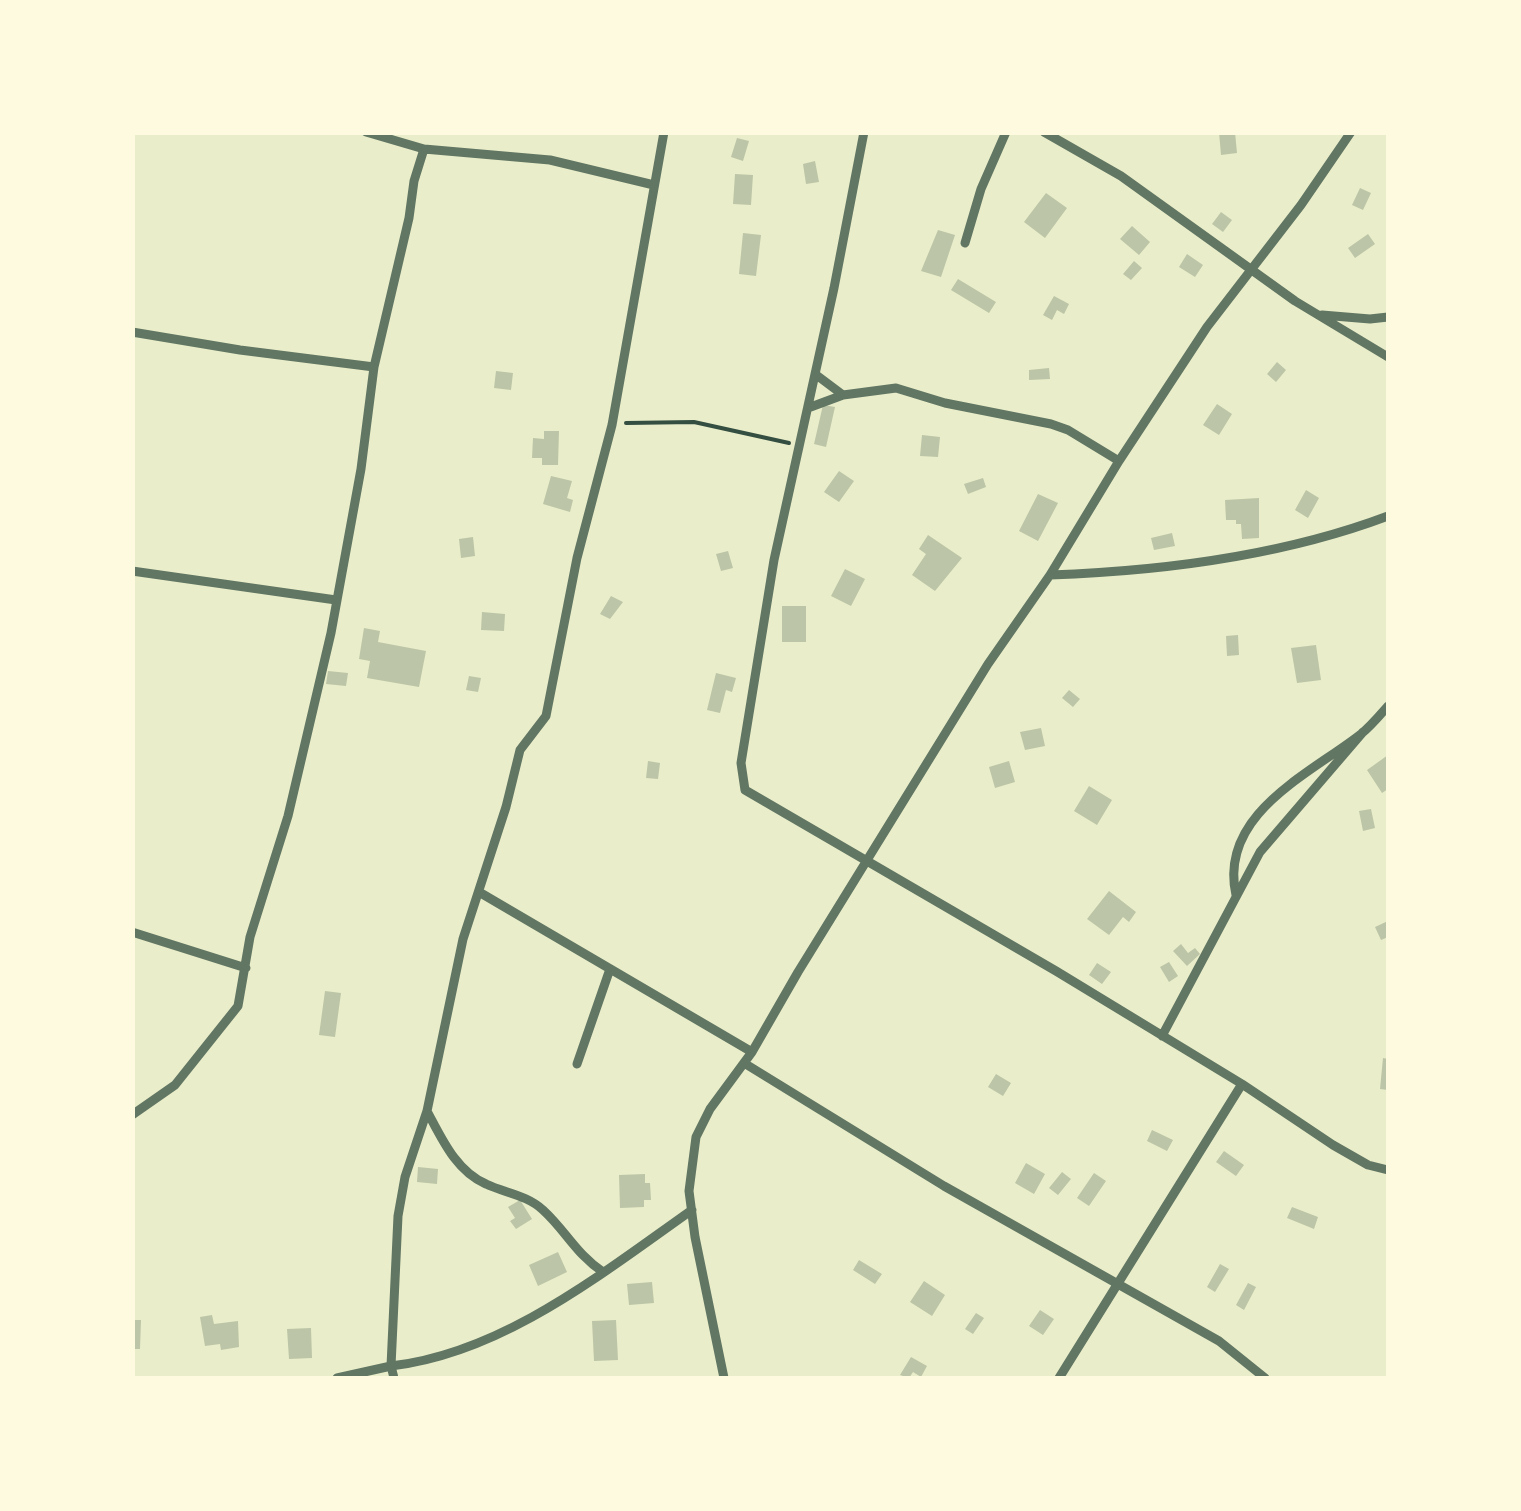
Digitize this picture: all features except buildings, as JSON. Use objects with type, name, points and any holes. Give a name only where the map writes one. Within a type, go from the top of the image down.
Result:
[{"type":"street","points":[[366,132],[424,149],[550,160],[654,185]]},
{"type":"street","points":[[394,1378],[391,1366],[398,1216],[405,1177],[427,1112],[463,939],[506,807],[520,750],[546,716],[577,558],[612,424],[664,132]]},
{"type":"street","points":[[864,132],[774,560],[741,763],[745,790],[867,863],[888,871],[1242,1084],[1332,1145],[1388,1170]]},
{"type":"street","points":[[966,243],[981,189],[1006,132]]},
{"type":"street","points":[[1044,132],[1121,176],[1319,315],[1388,356]]},
{"type":"street","points":[[724,1378],[692,1210],[691,1162],[696,1136],[752,1052],[988,664],[1050,575],[1119,461],[1208,327],[1351,132]]},
{"type":"street","points":[[132,1114],[175,1086],[238,1006],[260,899],[288,816],[336,600],[361,469],[374,367],[424,149]]},
{"type":"street","points":[[1319,315],[1388,317]]},
{"type":"street","points":[[132,332],[374,367]]},
{"type":"street","points":[[815,374],[844,395]]},
{"type":"street","points":[[808,408],[844,395],[896,388],[1050,424],[1068,430],[1119,461]]},
{"type":"street","points":[[1050,575],[1176,566],[1326,537],[1388,516]]},
{"type":"street","points":[[132,571],[336,600]]},
{"type":"street","points":[[1162,1036],[1260,852],[1388,706]]},
{"type":"street","points":[[1236,895],[1236,859],[1250,822],[1264,804],[1363,732]]},
{"type":"street","points":[[479,892],[752,1052]]},
{"type":"street","points":[[132,932],[246,968]]},
{"type":"street","points":[[577,1064],[610,969]]},
{"type":"street","points":[[744,1064],[944,1186],[1220,1341],[1265,1378]]},
{"type":"street","points":[[1059,1378],[1242,1084]]},
{"type":"street","points":[[427,1112],[462,1168],[482,1183],[526,1198],[544,1210],[582,1258],[604,1272]]},
{"type":"street","points":[[337,1378],[418,1363],[471,1348],[604,1272],[692,1210]]},
{"type":"path","points":[[612,424],[694,422],[798,445]]}]
